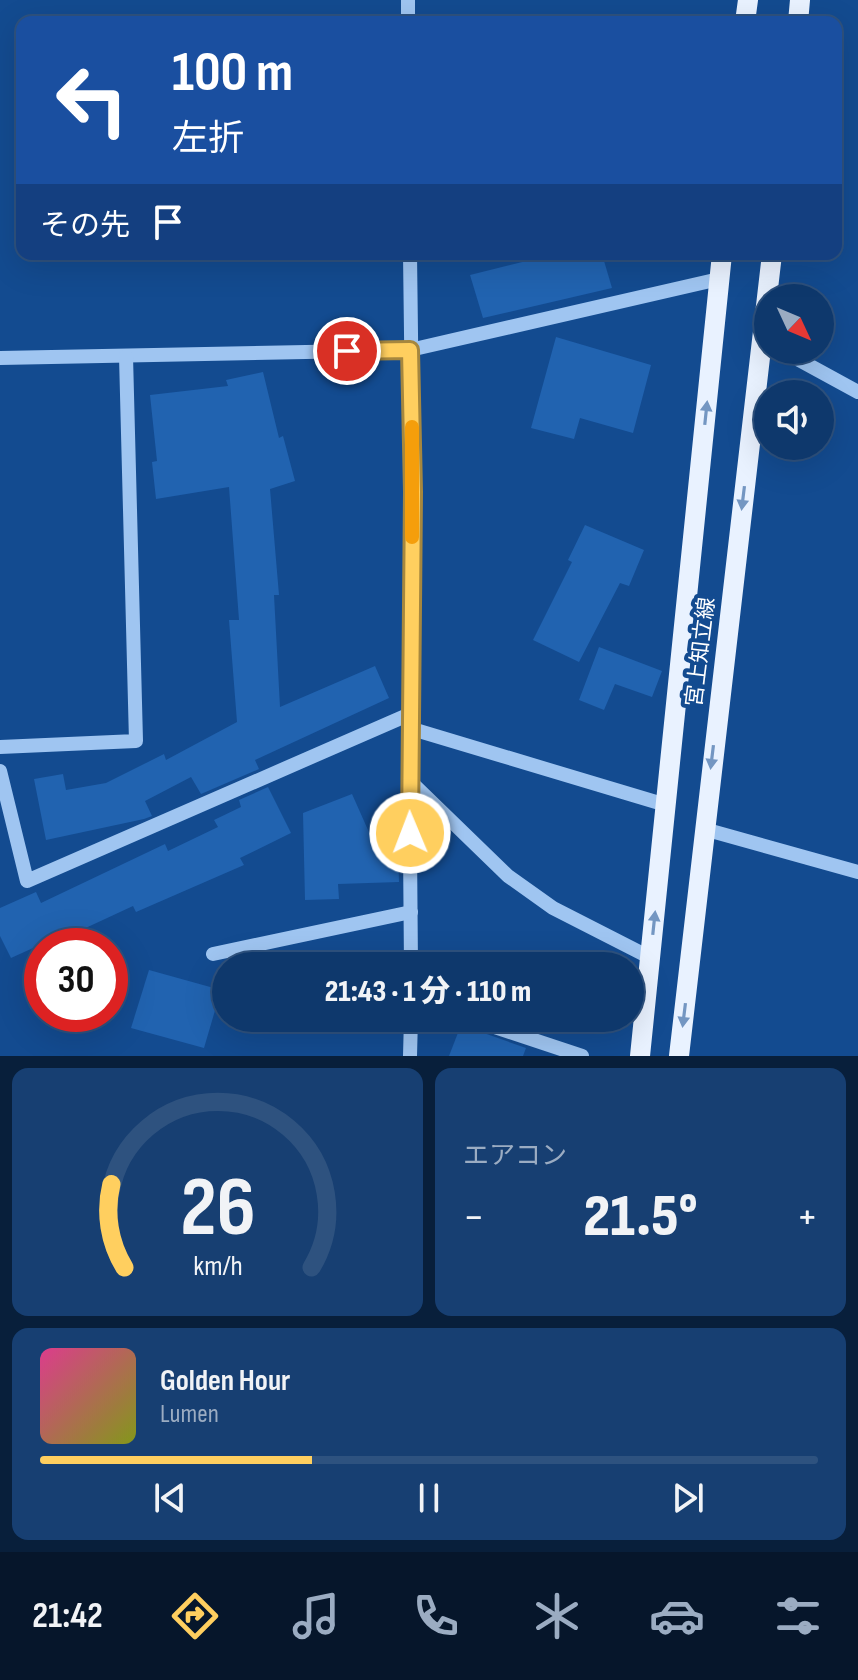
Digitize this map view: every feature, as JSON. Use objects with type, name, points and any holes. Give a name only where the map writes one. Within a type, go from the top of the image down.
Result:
[{"type":"main road","name":"宮上知立線","points":[[640,1056],[721,260]]},
{"type":"main road","name":"宮上知立線","points":[[770,284],[772,260]]},
{"type":"main road","name":"宮上知立線","points":[[679,1056],[762,364]]},
{"type":"street","points":[[410,260],[413,492],[411,952]]},
{"type":"street","points":[[0,358],[410,350],[719,279]]},
{"type":"street","points":[[0,747],[136,741],[126,356]]},
{"type":"street","points":[[807,364],[858,392]]},
{"type":"street","points":[[0,771],[27,881],[410,721],[666,805]]},
{"type":"street","points":[[410,781],[508,876],[553,908],[651,958]]},
{"type":"street","points":[[704,829],[858,872]]},
{"type":"street","points":[[222,952],[411,912]]},
{"type":"street","points":[[410,1056],[411,1032]]},
{"type":"street","points":[[510,1032],[582,1056]]},
{"type":"building","points":[[531,260],[604,260],[612,288],[483,318],[470,275]]},
{"type":"building","points":[[556,337],[651,365],[633,433],[580,418],[574,439],[531,428]]},
{"type":"building","points":[[263,372],[279,438],[283,436],[295,481],[270,489],[279,595],[274,595],[280,707],[375,666],[389,698],[255,760],[259,769],[201,794],[191,777],[145,801],[152,816],[46,840],[34,779],[63,774],[66,790],[106,783],[164,754],[166,760],[237,722],[229,620],[239,620],[229,487],[156,499],[152,462],[157,461],[150,395],[228,386],[226,380]]},
{"type":"building","points":[[585,525],[644,550],[629,586],[620,583],[579,662],[533,640],[572,562],[568,560]]},
{"type":"building","points":[[599,647],[662,671],[652,697],[615,684],[604,710],[579,700]]},
{"type":"building","points":[[268,787],[291,833],[240,858],[244,865],[136,912],[133,906],[86,928],[24,928],[24,952],[11,958],[0,936],[0,908],[36,892],[41,903],[165,844],[168,851],[218,827],[214,820],[241,807],[239,800]]},
{"type":"building","points":[[352,794],[376,848],[398,847],[399,882],[338,884],[339,899],[305,900],[303,813]]},
{"type":"building","points":[[149,970],[212,988],[212,1021],[204,1048],[131,1028]]},
{"type":"building","points":[[458,1032],[481,1032],[526,1048],[523,1056],[449,1056]]},
{"type":"slow traffic","points":[[412,427],[412,537]]},
{"type":"route","points":[[347,351],[410,350],[413,492],[410,833]]}]
